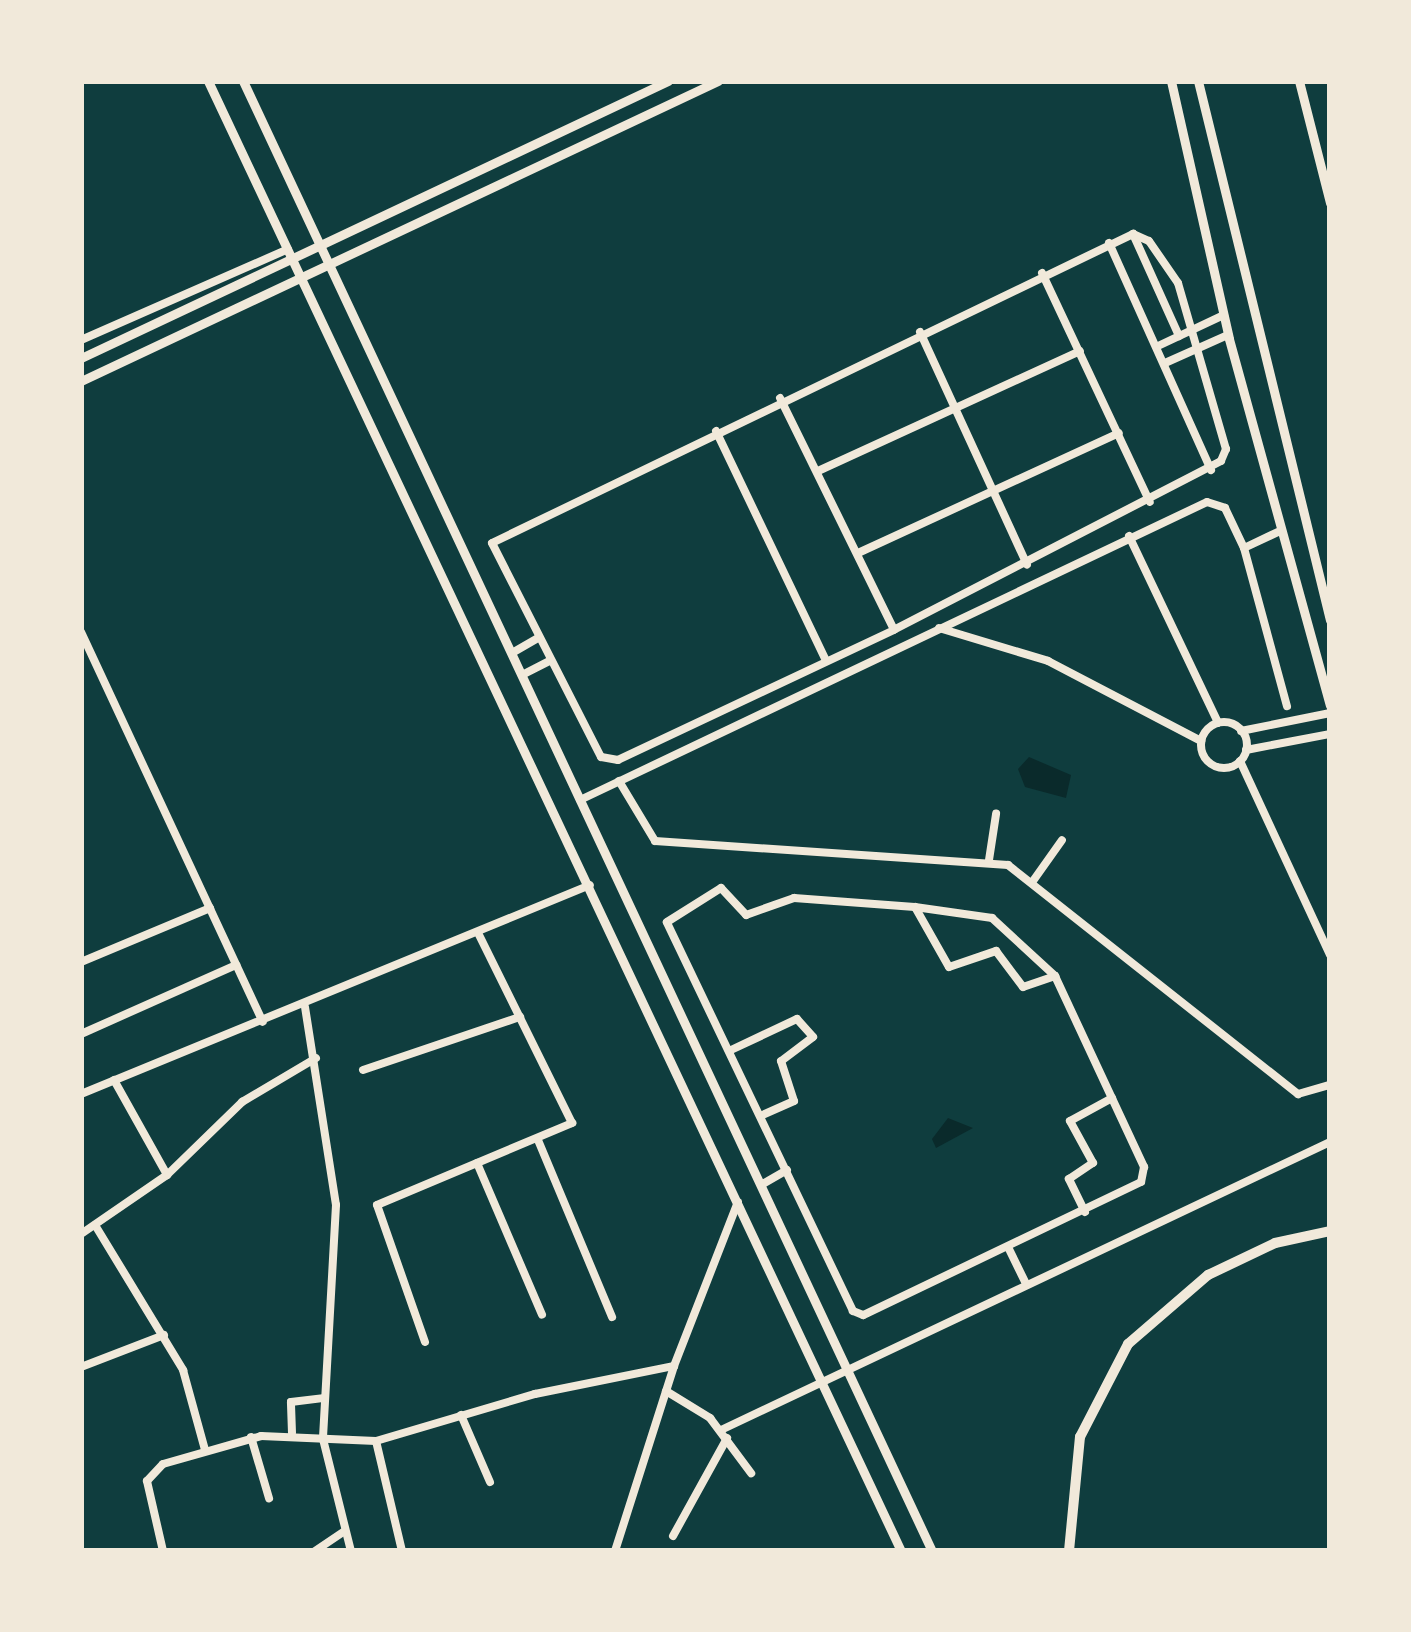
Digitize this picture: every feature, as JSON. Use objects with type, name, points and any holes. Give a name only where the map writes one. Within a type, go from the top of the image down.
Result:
[{"type":"main road","points":[[1069,1551],[1080,1437],[1128,1344],[1208,1275],[1275,1243],[1330,1231]]},
{"type":"street","points":[[208,81],[901,1551]]},
{"type":"street","points":[[243,81],[932,1551]]},
{"type":"street","points":[[81,340],[291,255],[323,247],[668,81]]},
{"type":"street","points":[[81,380],[718,81]]},
{"type":"street","points":[[1130,536],[1218,723],[1241,731],[1330,709],[1228,335],[1171,81]]},
{"type":"street","points":[[1198,81],[1330,620]]},
{"type":"street","points":[[1299,81],[1330,202]]},
{"type":"street","points":[[1133,234],[1168,264],[1183,334]]},
{"type":"street","points":[[1133,234],[1194,349],[1226,449],[1211,470],[894,630],[614,761],[595,751],[491,542],[1042,272],[1133,234]]},
{"type":"street","points":[[1109,243],[1211,470]]},
{"type":"street","points":[[81,358],[291,255]]},
{"type":"street","points":[[1042,272],[1150,502]]},
{"type":"street","points":[[1158,346],[1224,315]]},
{"type":"street","points":[[920,331],[1027,565]]},
{"type":"street","points":[[1165,363],[1228,335]]},
{"type":"street","points":[[818,471],[955,404],[1080,351]]},
{"type":"street","points":[[780,398],[894,630]]},
{"type":"street","points":[[716,431],[826,661]]},
{"type":"street","points":[[858,553],[1119,434]]},
{"type":"street","points":[[580,800],[1130,536],[1213,502],[1244,548],[1287,706]]},
{"type":"street","points":[[1244,548],[1282,530]]},
{"type":"street","points":[[938,627],[1048,661],[1201,741],[1216,767],[1240,761],[1246,749],[1241,731]]},
{"type":"street","points":[[81,632],[263,1022]]},
{"type":"street","points":[[512,653],[538,638]]},
{"type":"street","points":[[522,674],[550,661]]},
{"type":"street","points":[[1283,721],[1289,740]]},
{"type":"street","points":[[1201,741],[1218,723]]},
{"type":"street","points":[[1246,749],[1330,734]]},
{"type":"street","points":[[1240,761],[1330,955]]},
{"type":"street","points":[[619,781],[655,841],[989,860],[1034,881],[1298,1094],[1330,1085]]},
{"type":"street","points":[[989,860],[996,814]]},
{"type":"street","points":[[1034,881],[1062,840]]},
{"type":"street","points":[[81,1094],[304,1007],[591,885]]},
{"type":"street","points":[[726,887],[746,915],[794,898],[914,907],[992,918],[1055,976],[1145,1175],[1135,1188],[858,1314],[667,922],[672,912],[726,887]]},
{"type":"street","points":[[914,907],[949,968],[996,951],[1023,987],[1055,976]]},
{"type":"street","points":[[81,962],[210,908]]},
{"type":"street","points":[[425,1342],[377,1204],[570,1127],[572,1117],[479,935]]},
{"type":"street","points":[[81,1034],[236,965]]},
{"type":"street","points":[[304,1007],[316,1058],[336,1205],[323,1438],[351,1551]]},
{"type":"street","points":[[363,1070],[520,1017]]},
{"type":"street","points":[[731,1050],[797,1018],[813,1037],[781,1061],[794,1101],[761,1117]]},
{"type":"street","points":[[81,1234],[167,1174],[242,1102],[316,1058]]},
{"type":"street","points":[[114,1080],[167,1174]]},
{"type":"street","points":[[1085,1212],[1069,1180],[1093,1163],[1070,1121],[1112,1098]]},
{"type":"street","points":[[538,1140],[612,1317]]},
{"type":"street","points":[[673,1536],[724,1434],[822,1379],[1330,1142]]},
{"type":"street","points":[[477,1163],[542,1315]]},
{"type":"street","points":[[761,1185],[787,1170]]},
{"type":"street","points":[[615,1551],[674,1366],[738,1202]]},
{"type":"street","points":[[95,1225],[183,1370],[205,1450]]},
{"type":"street","points":[[1009,1249],[1026,1284]]},
{"type":"street","points":[[81,1367],[164,1335]]},
{"type":"street","points":[[163,1551],[148,1474],[205,1450],[250,1437],[292,1433],[376,1441],[461,1415],[674,1366]]},
{"type":"street","points":[[666,1391],[724,1434],[751,1473]]},
{"type":"street","points":[[292,1433],[291,1402],[323,1398]]},
{"type":"street","points":[[461,1415],[490,1482]]},
{"type":"street","points":[[250,1437],[269,1498]]},
{"type":"street","points":[[376,1441],[402,1551]]},
{"type":"street","points":[[315,1551],[344,1532]]},
{"type":"water","points":[[1029,757],[1071,775],[1066,798],[1025,787],[1018,769]]},
{"type":"water","points":[[948,1118],[973,1128],[936,1148],[932,1139]]}]
